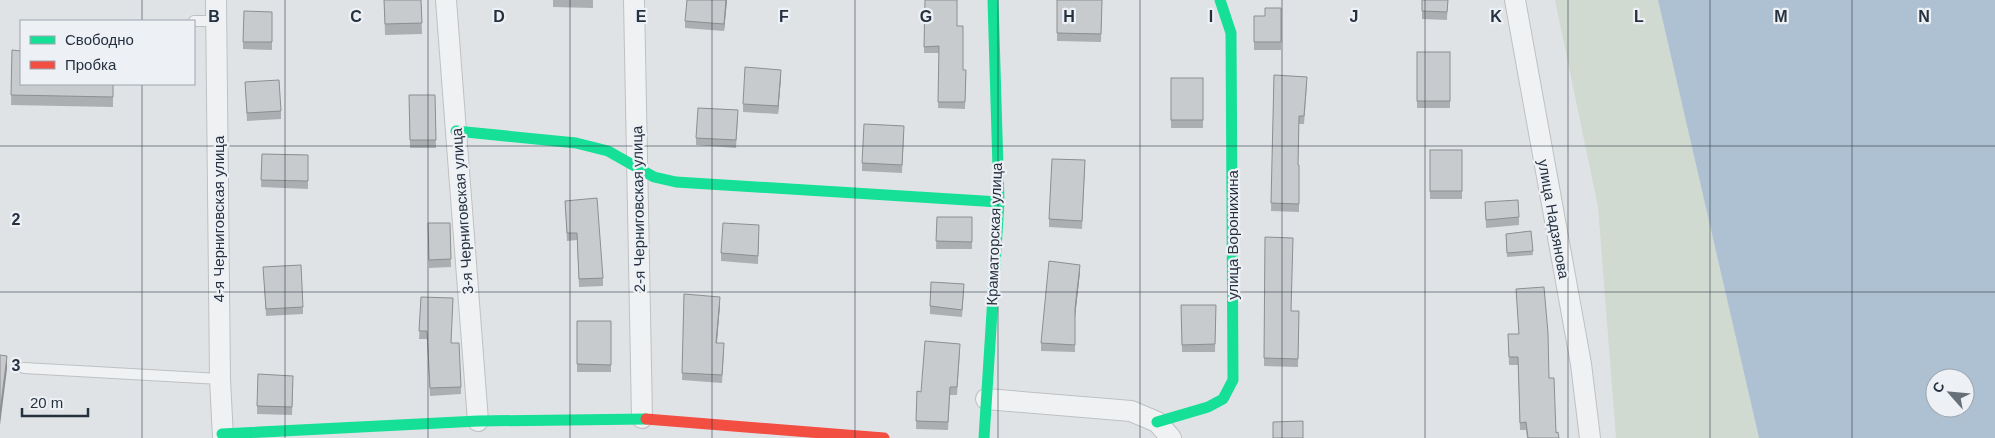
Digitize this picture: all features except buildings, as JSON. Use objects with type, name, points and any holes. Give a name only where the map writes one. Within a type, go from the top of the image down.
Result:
[{"type":"street","name":"4-я Черниговская улица","points":[[216,0],[220,379],[223,436]]},
{"type":"street","name":"3-я Черниговская улица","points":[[446,0],[478,421]]},
{"type":"street","name":"2-я Черниговская улица","points":[[634,0],[637,61],[636,166],[653,426]]},
{"type":"street","name":"Краматорская улица","points":[[984,438],[999,202],[993,0]]},
{"type":"street","name":"улица Воронихина","points":[[1157,422],[1208,407],[1223,399],[1233,380],[1231,33],[1220,0]]},
{"type":"street","name":"улица Надзянова","points":[[1515,0],[1581,364],[1590,438]]},
{"type":"street","points":[[456,131],[576,143],[608,151],[654,176],[676,182],[999,202]]},
{"type":"street","points":[[986,399],[1131,411],[1157,422],[1171,438]]},
{"type":"street","points":[[223,436],[478,421],[653,426],[884,438]]},
{"type":"lane","points":[[195,21],[217,21]]},
{"type":"lane","points":[[24,368],[220,379]]},
{"type":"shaded area","points":[[1555,0],[1658,0],[1759,438],[1616,438],[1598,207]]},
{"type":"water","points":[[1658,0],[1995,0],[1995,438],[1759,438]]},
{"type":"traffic: fast","points":[[984,438],[999,202],[993,0]]},
{"type":"traffic: fast","points":[[1157,422],[1208,407],[1223,399],[1233,380],[1231,33],[1220,0]]},
{"type":"traffic: fast","points":[[456,131],[576,143],[608,151],[654,177],[676,182],[999,202]]},
{"type":"traffic: fast","points":[[222,434],[478,421],[646,419]]},
{"type":"traffic: jam","points":[[646,419],[884,438]]}]
